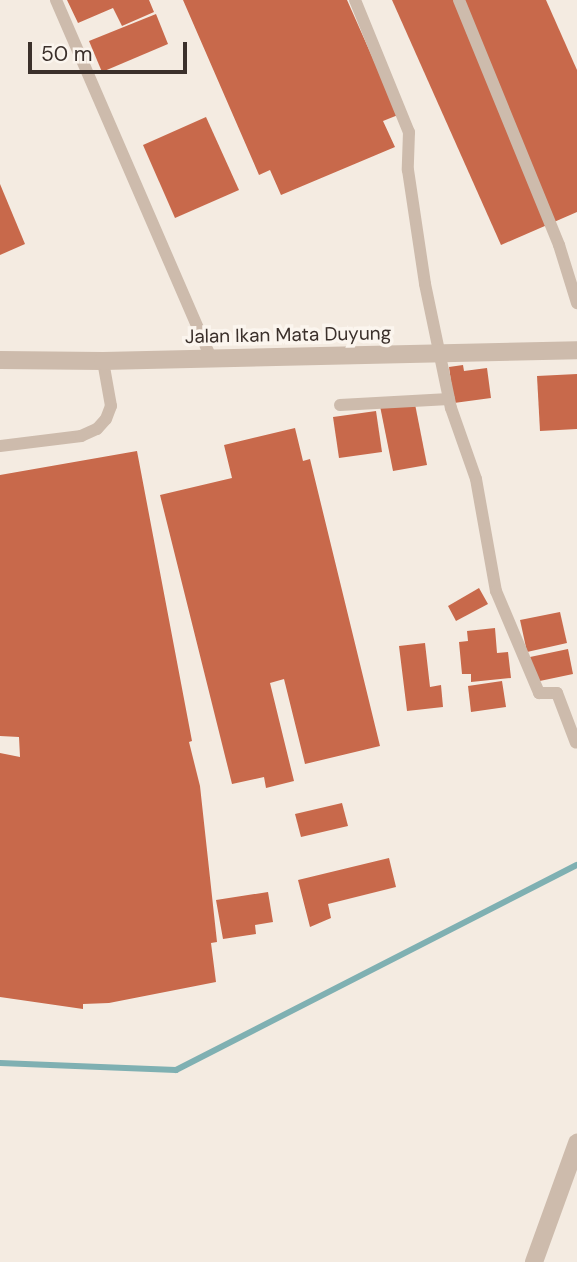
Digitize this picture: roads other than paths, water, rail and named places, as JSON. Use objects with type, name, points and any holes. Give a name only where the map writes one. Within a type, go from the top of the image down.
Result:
[{"type":"street","name":"Jalan Ikan Mata Duyung","points":[[0,360],[577,350]]},
{"type":"street","points":[[534,1262],[577,1143]]},
{"type":"lane","points":[[56,0],[211,358]]},
{"type":"lane","points":[[355,0],[409,132],[408,170],[425,284],[449,400],[460,441],[476,479],[496,591],[540,694],[556,693],[576,743]]},
{"type":"lane","points":[[459,0],[559,245],[577,303]]},
{"type":"lane","points":[[0,446],[81,436],[97,429],[106,419],[111,406],[103,360]]},
{"type":"lane","points":[[340,405],[449,400]]},
{"type":"waterway","points":[[0,1063],[176,1070],[577,865]]}]
